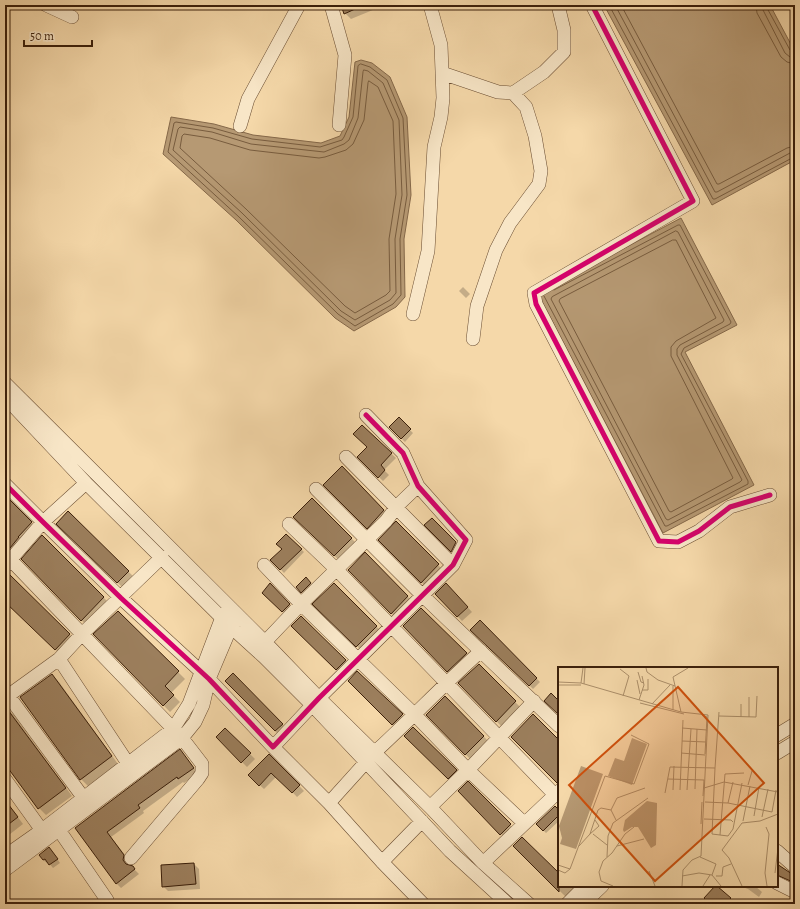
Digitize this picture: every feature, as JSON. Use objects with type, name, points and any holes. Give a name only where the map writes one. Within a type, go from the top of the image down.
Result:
[{"type":"street","points":[[46,5],[72,17]]},
{"type":"street","points":[[240,126],[248,99],[299,5]]},
{"type":"street","points":[[331,5],[345,55],[339,125]]},
{"type":"street","points":[[413,314],[428,251],[431,176],[434,147],[441,117],[443,98],[441,45],[430,5]]},
{"type":"street","points":[[442,72],[498,92],[513,93],[544,72],[564,52],[564,30],[558,5]]},
{"type":"street","points":[[592,5],[693,201],[534,293],[536,304],[658,541],[678,542],[699,530],[730,507],[770,495]]},
{"type":"street","points":[[472,339],[477,306],[496,250],[510,223],[539,184],[541,171],[535,136],[526,107],[513,93]]},
{"type":"street","points":[[5,383],[265,642],[316,702],[370,758],[422,821],[450,852],[508,904]]},
{"type":"street","points":[[5,397],[86,483],[226,622],[316,702]]},
{"type":"street","points":[[273,747],[453,565],[466,540],[418,486],[403,453],[366,415]]},
{"type":"street","points":[[346,457],[453,565]]},
{"type":"street","points":[[86,483],[43,522],[7,560],[82,634],[178,734],[202,764],[202,773],[131,858]]},
{"type":"street","points":[[5,484],[121,598],[205,676],[423,904]]},
{"type":"street","points":[[265,642],[301,604],[386,521],[395,508],[418,486]]},
{"type":"street","points":[[316,489],[423,596],[558,725]]},
{"type":"street","points":[[289,524],[337,570],[446,683],[557,793],[483,863]]},
{"type":"street","points":[[87,802],[6,695],[59,658],[162,557]]},
{"type":"street","points":[[264,565],[301,604],[415,714],[468,770],[524,823]]},
{"type":"street","points":[[5,870],[45,834],[196,722],[203,705],[205,676],[226,622],[234,611]]},
{"type":"street","points":[[329,804],[370,758],[446,683],[481,651]]},
{"type":"street","points":[[59,658],[135,768]]},
{"type":"street","points":[[430,807],[468,770],[534,701]]},
{"type":"street","points":[[778,734],[795,724]]},
{"type":"street","points":[[778,752],[795,742]]},
{"type":"street","points":[[370,758],[430,807],[483,863],[529,904]]},
{"type":"street","points":[[5,779],[45,834]]},
{"type":"street","points":[[5,856],[45,834],[59,830],[87,802]]},
{"type":"street","points":[[382,862],[422,821]]},
{"type":"street","points":[[59,830],[107,900]]},
{"type":"street","points":[[778,852],[795,867]]},
{"type":"street","points":[[778,883],[795,892]]},
{"type":"street","points":[[567,904],[585,887]]},
{"type":"street","points":[[583,904],[601,887]]},
{"type":"water","points":[[604,5],[770,5],[795,52],[795,160],[712,205]]},
{"type":"water","points":[[361,60],[372,63],[390,77],[407,117],[411,195],[404,239],[405,297],[396,307],[354,331],[335,318],[236,220],[163,154],[171,117],[214,124],[253,135],[321,143],[340,136],[349,117],[355,62]]},
{"type":"water","points":[[681,218],[737,325],[685,352],[754,485],[663,533],[538,294]]},
{"type":"building","points":[[341,5],[364,5],[344,14]]},
{"type":"building","points":[[399,417],[411,429],[401,439],[389,427]]},
{"type":"building","points":[[362,425],[392,453],[381,465],[385,470],[378,478],[357,457],[367,447],[353,434]]},
{"type":"building","points":[[342,466],[384,510],[367,529],[323,485]]},
{"type":"building","points":[[5,495],[32,522],[10,548],[5,546]]},
{"type":"building","points":[[312,498],[352,538],[334,556],[293,517]]},
{"type":"building","points":[[68,511],[129,571],[117,583],[56,524]]},
{"type":"building","points":[[432,518],[456,542],[451,552],[424,525]]},
{"type":"building","points":[[396,521],[439,564],[421,583],[378,540]]},
{"type":"building","points":[[286,534],[302,549],[280,570],[270,560],[282,549],[276,544]]},
{"type":"building","points":[[42,535],[104,597],[81,621],[21,559]]},
{"type":"building","points":[[365,552],[408,596],[391,614],[348,570]]},
{"type":"building","points":[[8,573],[70,634],[55,650],[5,602],[5,574]]},
{"type":"building","points":[[306,577],[311,583],[301,593],[296,587]]},
{"type":"building","points":[[270,583],[290,604],[282,612],[262,593]]},
{"type":"building","points":[[334,583],[377,626],[356,647],[312,604]]},
{"type":"building","points":[[446,583],[468,607],[457,617],[435,594]]},
{"type":"building","points":[[421,608],[467,653],[447,672],[403,626]]},
{"type":"building","points":[[118,611],[179,671],[165,686],[174,695],[163,706],[93,634]]},
{"type":"building","points":[[301,616],[346,660],[336,670],[291,626]]},
{"type":"building","points":[[480,620],[537,678],[529,686],[470,630]]},
{"type":"building","points":[[479,664],[516,701],[496,722],[458,683]]},
{"type":"building","points":[[357,671],[403,714],[392,725],[348,681]]},
{"type":"building","points":[[233,673],[283,724],[275,731],[225,681]]},
{"type":"building","points":[[52,674],[112,756],[80,780],[20,697]]},
{"type":"building","points":[[551,693],[558,700],[558,714],[544,701]]},
{"type":"building","points":[[445,696],[484,736],[465,755],[426,715]]},
{"type":"building","points":[[5,706],[66,788],[38,809],[5,764]]},
{"type":"building","points":[[533,714],[558,739],[558,783],[557,783],[511,737]]},
{"type":"building","points":[[413,727],[457,770],[448,779],[404,736]]},
{"type":"building","points":[[225,728],[251,753],[241,763],[216,737]]},
{"type":"building","points":[[180,749],[194,768],[178,779],[177,777],[138,805],[140,808],[107,832],[124,855],[123,860],[126,864],[133,866],[135,869],[116,884],[75,828]]},
{"type":"building","points":[[269,754],[300,785],[292,793],[271,773],[259,786],[248,775]]},
{"type":"building","points":[[468,781],[511,824],[500,835],[458,791]]},
{"type":"building","points":[[5,800],[18,817],[5,827]]},
{"type":"building","points":[[555,806],[558,809],[558,816],[543,831],[536,824]]},
{"type":"building","points":[[522,837],[558,872],[559,892],[513,846]]},
{"type":"building","points":[[49,847],[58,859],[49,865],[45,859],[43,860],[39,855]]},
{"type":"building","points":[[194,863],[196,884],[162,887],[161,865]]},
{"type":"building","points":[[778,865],[795,876],[795,883],[778,875]]},
{"type":"building","points":[[714,887],[718,887],[731,898],[725,904],[710,904],[704,898]]},
{"type":"cycle path","points":[[592,5],[693,201],[534,293],[536,304],[659,541],[678,542],[699,531],[730,507],[770,495]]},
{"type":"cycle path","points":[[5,484],[121,598],[209,679],[273,747],[319,698],[453,565],[466,540],[418,486],[403,453],[366,415]]}]
